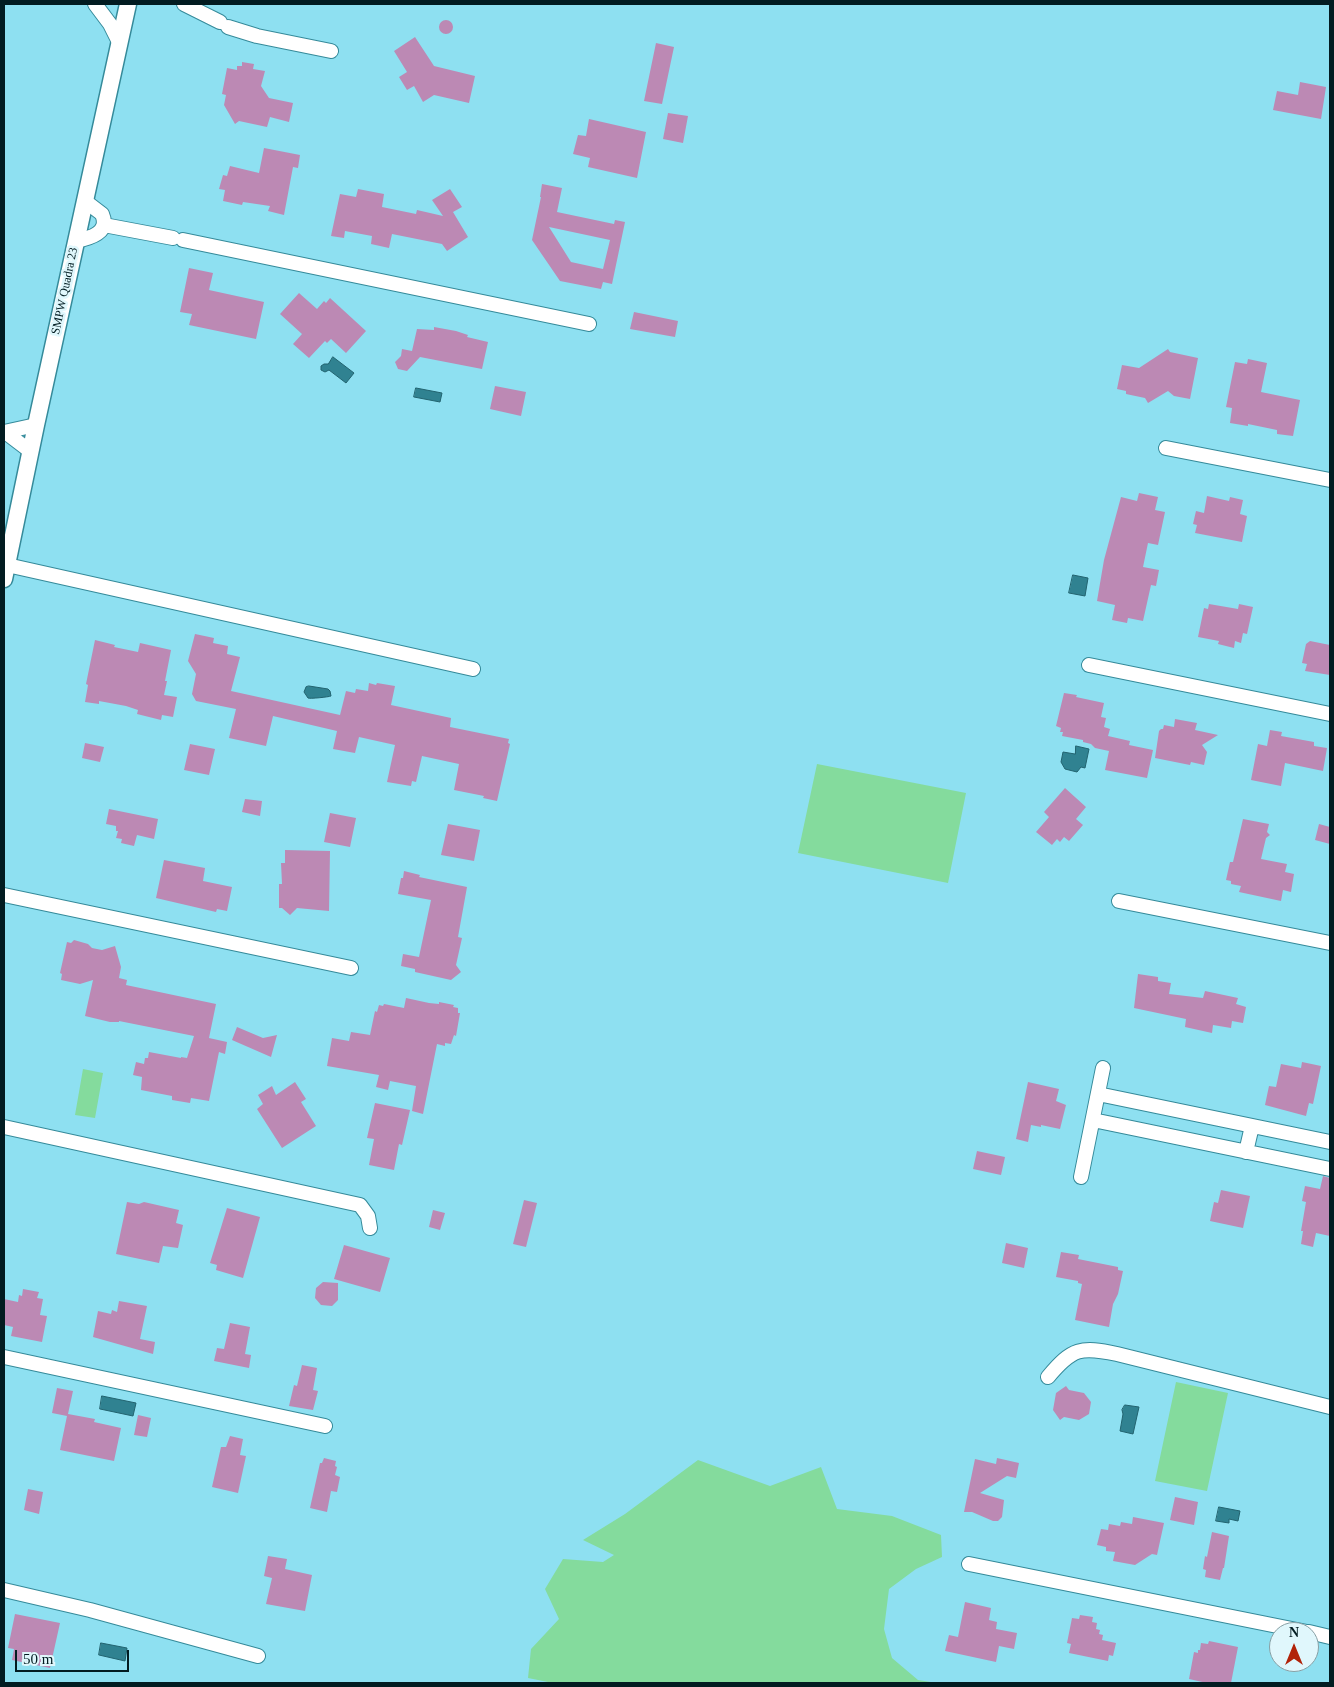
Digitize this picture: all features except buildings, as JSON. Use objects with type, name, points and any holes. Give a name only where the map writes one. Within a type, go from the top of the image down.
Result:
[{"type":"street","points":[[95,4],[110,24],[119,42]]},
{"type":"street","name":"SMPW Quadra 23","points":[[5,572],[128,4]]},
{"type":"street","points":[[184,4],[224,24],[257,36],[331,51]]},
{"type":"street","points":[[76,241],[95,235],[104,225],[102,214],[85,201]]},
{"type":"street","points":[[104,225],[589,324]]},
{"type":"street","points":[[4,432],[36,425]]},
{"type":"street","points":[[4,432],[30,451]]},
{"type":"street","points":[[1166,448],[1330,480]]},
{"type":"street","points":[[5,572],[473,669]]},
{"type":"street","points":[[1089,665],[1330,714]]},
{"type":"street","points":[[4,895],[351,968]]},
{"type":"street","points":[[1120,901],[1330,943]]},
{"type":"street","points":[[1081,1177],[1104,1068]]},
{"type":"street","points":[[1098,1094],[1330,1142]]},
{"type":"street","points":[[1093,1120],[1330,1169]]},
{"type":"street","points":[[1246,1152],[1252,1126]]},
{"type":"street","points":[[4,1127],[360,1205],[368,1216],[370,1228]]},
{"type":"street","points":[[1048,1376],[1072,1353],[1088,1349],[1117,1354],[1330,1407]]},
{"type":"street","points":[[4,1357],[325,1426]]},
{"type":"street","points":[[968,1564],[1269,1624]]},
{"type":"street","points":[[4,1590],[90,1610],[258,1656]]},
{"type":"green space","points":[[817,764],[966,793],[948,883],[798,853]]},
{"type":"green space","points":[[83,1069],[103,1073],[95,1118],[75,1115]]},
{"type":"green space","points":[[1176,1382],[1228,1393],[1207,1491],[1155,1481]]},
{"type":"green space","points":[[698,1460],[770,1486],[821,1467],[837,1509],[892,1516],[941,1535],[942,1557],[916,1569],[889,1589],[884,1629],[892,1658],[918,1680],[937,1683],[553,1683],[528,1678],[531,1649],[559,1619],[545,1589],[563,1559],[603,1562],[614,1555],[583,1540],[625,1514]]},
{"type":"water","points":[[333,357],[354,373],[346,383],[329,370],[325,372],[321,370],[321,366],[328,364]]},
{"type":"water","points":[[416,388],[442,393],[440,402],[414,397]]},
{"type":"water","points":[[1073,575],[1088,578],[1085,596],[1069,593]]},
{"type":"water","points":[[306,687],[328,689],[331,696],[308,698],[304,692]]},
{"type":"water","points":[[1076,746],[1089,749],[1085,768],[1081,767],[1077,772],[1065,769],[1061,762],[1063,752],[1075,754]]},
{"type":"water","points":[[102,1396],[136,1403],[133,1416],[100,1409]]},
{"type":"water","points":[[1125,1405],[1139,1407],[1133,1434],[1120,1431],[1122,1410]]},
{"type":"water","points":[[1219,1507],[1240,1511],[1238,1521],[1229,1519],[1229,1523],[1216,1521]]},
{"type":"water","points":[[101,1643],[127,1648],[125,1661],[99,1655]]}]
